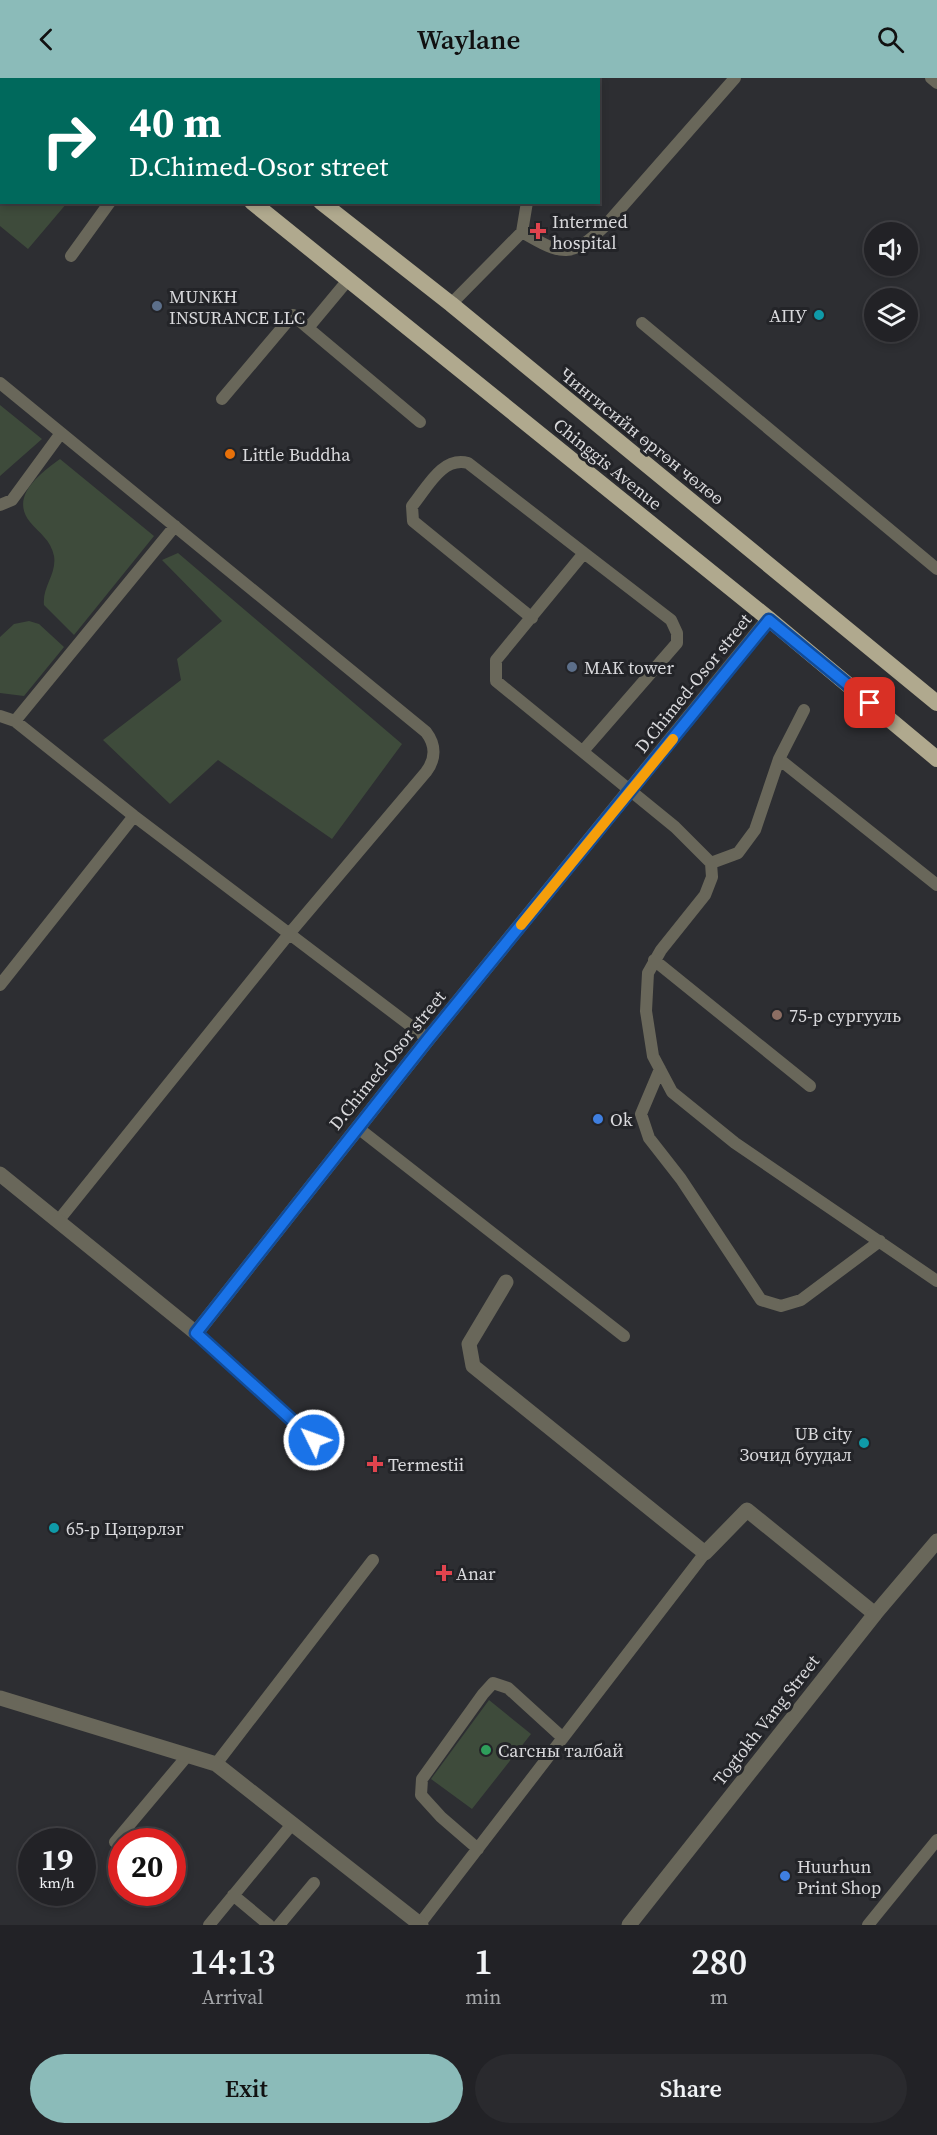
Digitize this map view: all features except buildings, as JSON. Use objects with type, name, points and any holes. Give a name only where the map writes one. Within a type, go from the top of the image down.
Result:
[{"type":"highway","name":"Chinggis Avenue","points":[[254,204],[769,620],[937,759]]},
{"type":"highway","name":"Чингисийн өргөн чөлөө","points":[[324,204],[451,304],[937,702]]},
{"type":"street","name":"D.Chimed-Osor street","points":[[196,1333],[428,1039],[769,620]]},
{"type":"street","points":[[0,1174],[196,1333]]},
{"type":"street","points":[[506,1282],[469,1344],[474,1366],[705,1552],[747,1510],[875,1614]]},
{"type":"street","name":"Togtokh Vang Street","points":[[629,1925],[875,1614],[937,1541]]},
{"type":"street","points":[[0,1698],[216,1764],[420,1925]]},
{"type":"lane","points":[[522,232],[542,243],[569,251],[583,247],[605,226],[735,78]]},
{"type":"lane","points":[[931,78],[937,82]]},
{"type":"lane","points":[[71,256],[109,204]]},
{"type":"lane","points":[[451,304],[522,232],[527,204]]},
{"type":"lane","points":[[308,328],[348,280]]},
{"type":"lane","points":[[222,399],[293,315],[420,422]]},
{"type":"lane","points":[[642,323],[937,569]]},
{"type":"lane","points":[[0,383],[426,732],[433,743],[434,755],[429,768],[289,934],[58,1221]]},
{"type":"lane","points":[[0,505],[12,500],[61,433]]},
{"type":"lane","points":[[532,618],[427,535],[413,521],[412,506],[447,464],[456,459],[468,462],[671,620],[677,633],[677,643],[583,751]]},
{"type":"lane","points":[[15,721],[175,526]]},
{"type":"lane","points":[[584,553],[496,660],[496,681],[675,827],[711,863],[712,878],[705,895],[654,960],[648,973],[646,1011],[653,1056],[672,1092],[735,1143],[937,1281]]},
{"type":"lane","points":[[711,863],[738,853],[756,830],[779,759],[804,710]]},
{"type":"lane","points":[[0,716],[15,721],[134,816],[428,1039]]},
{"type":"lane","points":[[779,759],[937,885]]},
{"type":"lane","points":[[0,985],[134,816]]},
{"type":"lane","points":[[654,960],[810,1086]]},
{"type":"lane","points":[[660,1070],[641,1114],[649,1138],[681,1179],[761,1299],[781,1306],[801,1300],[879,1241]]},
{"type":"lane","points":[[358,1128],[624,1336]]},
{"type":"lane","points":[[196,1333],[314,1440]]},
{"type":"lane","points":[[420,1925],[705,1552]]},
{"type":"lane","points":[[216,1764],[373,1560]]},
{"type":"lane","points":[[478,1849],[434,1810],[421,1795],[421,1787],[422,1779],[483,1694],[493,1683],[508,1688],[563,1737]]},
{"type":"lane","points":[[127,1828],[189,1755]]},
{"type":"lane","points":[[209,1925],[293,1823]]},
{"type":"lane","points":[[868,1925],[937,1840]]},
{"type":"lane","points":[[279,1925],[314,1883]]},
{"type":"lane","points":[[232,1895],[269,1925]]},
{"type":"green space","points":[[0,204],[66,204],[28,249],[0,226]]},
{"type":"green space","points":[[0,405],[42,439],[0,476]]},
{"type":"green space","points":[[60,459],[154,536],[74,635],[44,605],[54,556],[47,541],[24,512],[23,503],[30,486]]},
{"type":"green space","points":[[178,553],[402,744],[332,839],[218,760],[170,804],[103,740],[181,680],[177,659],[222,621],[162,560]]},
{"type":"green space","points":[[29,621],[39,624],[64,647],[24,696],[0,693],[0,637],[14,624]]},
{"type":"green space","name":"Сагсны талбай","points":[[489,1700],[531,1734],[472,1809],[431,1779]]},
{"type":"slow traffic","points":[[521,925],[673,739]]},
{"type":"place","name":"Intermed hospital","points":[[538,231]]},
{"type":"place","name":"MUNKH INSURANCE LLC","points":[[157,306]]},
{"type":"place","name":"АПУ","points":[[819,315]]},
{"type":"place","name":"Little Buddha","points":[[230,454]]},
{"type":"place","name":"MAK tower","points":[[572,667]]},
{"type":"place","name":"75-р сургууль","points":[[777,1015]]},
{"type":"place","name":"Ok","points":[[598,1119]]},
{"type":"place","name":"UB city Зочид буудал","points":[[864,1443]]},
{"type":"place","name":"Termestii","points":[[375,1464]]},
{"type":"place","name":"65-р Цэцэрлэг","points":[[54,1528]]},
{"type":"place","name":"Anar","points":[[444,1573]]},
{"type":"place","name":"Сагсны талбай","points":[[486,1750]]},
{"type":"place","name":"Huurhun Print Shop","points":[[785,1876]]},
{"type":"route","points":[[314,1440],[196,1333],[428,1039],[769,620],[870,703]]}]
